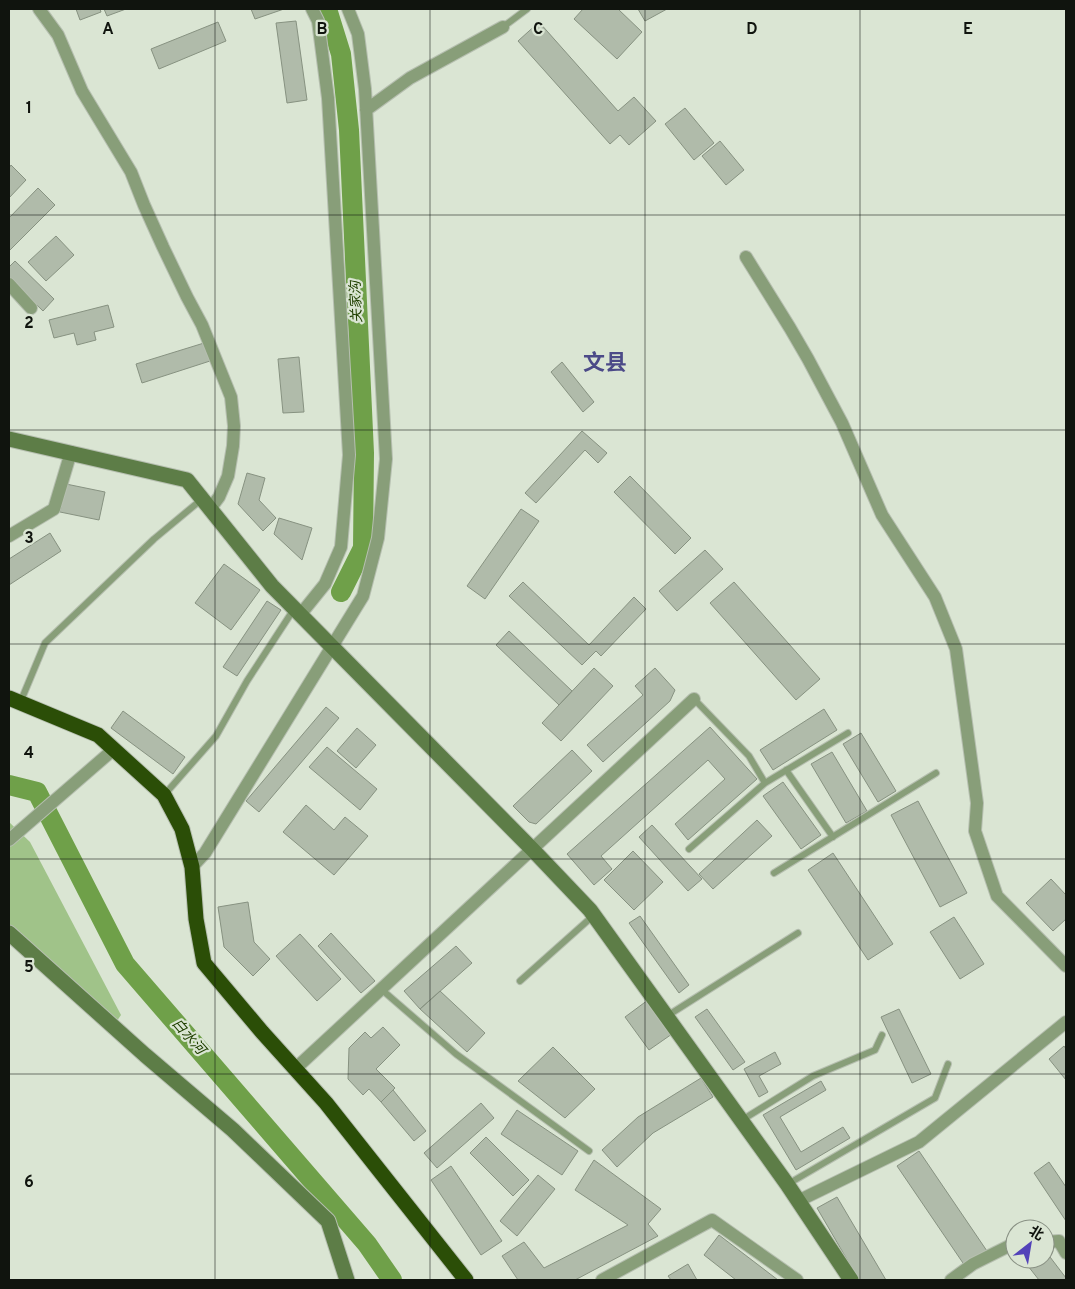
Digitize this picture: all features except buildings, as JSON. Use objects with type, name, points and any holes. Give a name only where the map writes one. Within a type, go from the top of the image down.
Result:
[{"type":"highway","points":[[14,700],[98,735],[109,754],[164,795],[182,829],[192,867],[196,919],[204,963],[262,1032],[326,1103],[466,1280]]},
{"type":"street","points":[[39,9],[58,35],[82,91],[131,172],[167,255],[202,325],[231,397],[234,433],[228,476],[219,497],[206,504]]},
{"type":"street","points":[[297,612],[325,584],[341,547],[348,455],[328,98],[318,22],[312,9]]},
{"type":"street","points":[[192,867],[205,853],[363,596],[378,538],[386,459],[365,89],[358,34],[348,9]]},
{"type":"street","points":[[366,110],[410,78],[503,27]]},
{"type":"street","points":[[746,257],[790,328],[842,423],[882,515],[935,597],[956,648],[978,803],[975,831],[996,896],[1066,966]]},
{"type":"street","points":[[9,284],[31,308]]},
{"type":"street","points":[[9,439],[187,480],[272,586],[532,849],[594,915],[787,1184],[851,1280]]},
{"type":"street","points":[[9,536],[54,509],[71,452]]},
{"type":"street","points":[[295,1069],[694,699]]},
{"type":"street","points":[[9,840],[109,754]]},
{"type":"street","points":[[9,933],[144,1055],[233,1130],[328,1222],[347,1280]]},
{"type":"street","points":[[798,1201],[919,1142],[1066,1022]]},
{"type":"street","points":[[602,1280],[712,1220],[797,1280]]},
{"type":"street","points":[[1055,1241],[1059,1241],[1066,1253]]},
{"type":"street","points":[[951,1280],[973,1264],[1005,1248]]},
{"type":"lane","points":[[503,27],[527,9]]},
{"type":"lane","points":[[14,700],[45,643],[154,539],[206,504]]},
{"type":"lane","points":[[164,795],[216,736],[247,681],[297,612]]},
{"type":"lane","points":[[694,699],[749,756],[765,783]]},
{"type":"lane","points":[[689,849],[765,783],[848,733]]},
{"type":"lane","points":[[786,770],[833,837]]},
{"type":"lane","points":[[774,873],[936,773]]},
{"type":"lane","points":[[520,981],[594,915]]},
{"type":"lane","points":[[666,1017],[798,933]]},
{"type":"lane","points":[[381,989],[456,1054],[589,1151]]},
{"type":"lane","points":[[741,1121],[813,1076],[875,1050],[882,1035]]},
{"type":"lane","points":[[787,1184],[935,1098],[948,1064]]},
{"type":"green space","points":[[9,822],[30,842],[121,1015],[112,1028],[9,935]]},
{"type":"waterway","name":"关家沟","points":[[327,9],[341,54],[349,130],[364,453],[363,548],[341,592]]},
{"type":"waterway","name":"白水河","points":[[9,785],[37,792],[125,964],[367,1244],[392,1280]]},
{"type":"district","name":"文县","points":[[605,364]]}]
